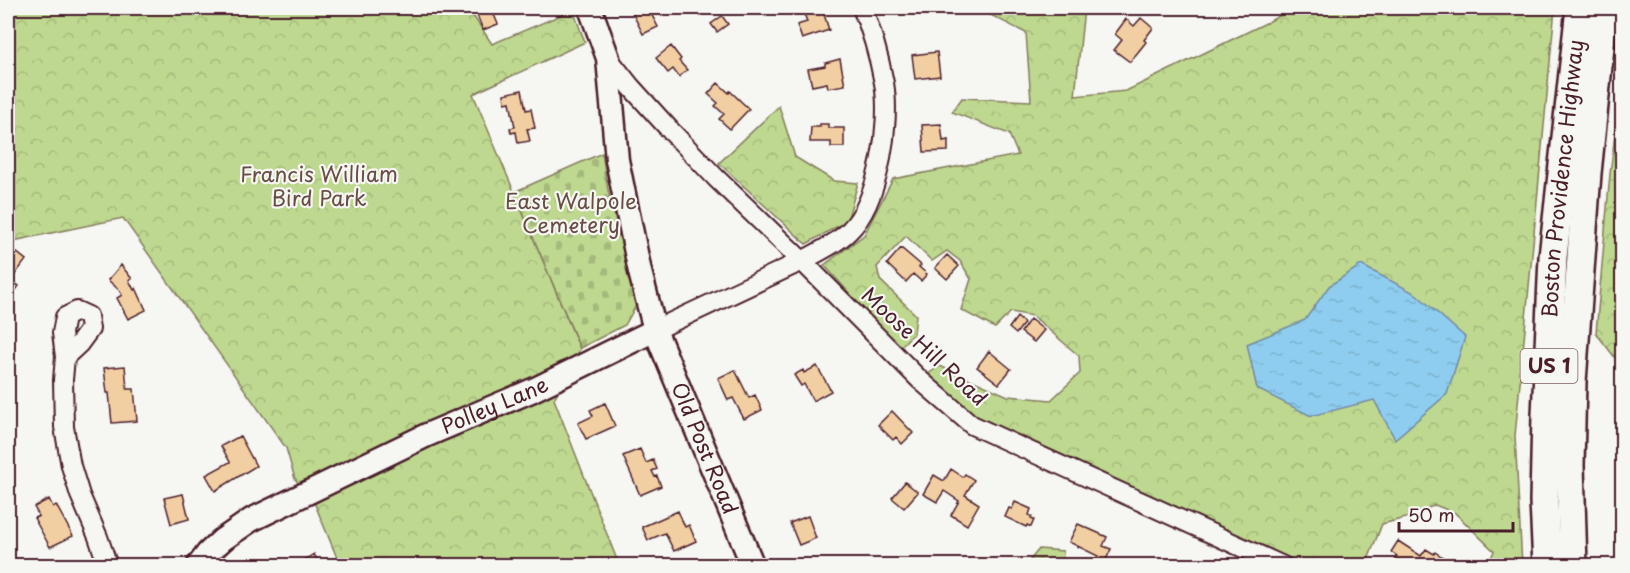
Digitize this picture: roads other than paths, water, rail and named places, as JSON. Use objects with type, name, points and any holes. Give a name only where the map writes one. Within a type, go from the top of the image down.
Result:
[{"type":"main road","name":"Boston Providence Highway","points":[[1547,566],[1544,501],[1553,257],[1580,8]]},
{"type":"main road","name":"Boston Providence Highway","points":[[1573,566],[1570,465],[1572,382],[1585,199],[1605,8]]},
{"type":"street","name":"Old Post Road","points":[[590,8],[608,58],[617,160],[640,272],[655,330],[753,566]]},
{"type":"street","name":"Polley Lane","points":[[198,566],[222,540],[251,520],[428,435],[533,390],[802,261],[849,231],[863,212],[875,185],[885,130],[884,85],[874,43],[862,8]]},
{"type":"street","name":"Moose Hill Road","points":[[608,58],[670,130],[920,380],[972,425],[1283,566]]},
{"type":"street","points":[[65,357],[64,427],[71,466],[108,566]]},
{"type":"water","points":[[1361,265],[1416,294],[1465,337],[1447,394],[1395,439],[1374,400],[1311,416],[1257,389],[1247,344],[1305,320],[1329,286]]},
{"type":"park label","name":"Francis William Bird Park","points":[[319,187]]},
{"type":"park label","name":"East Walpole Cemetery","points":[[571,214]]}]
